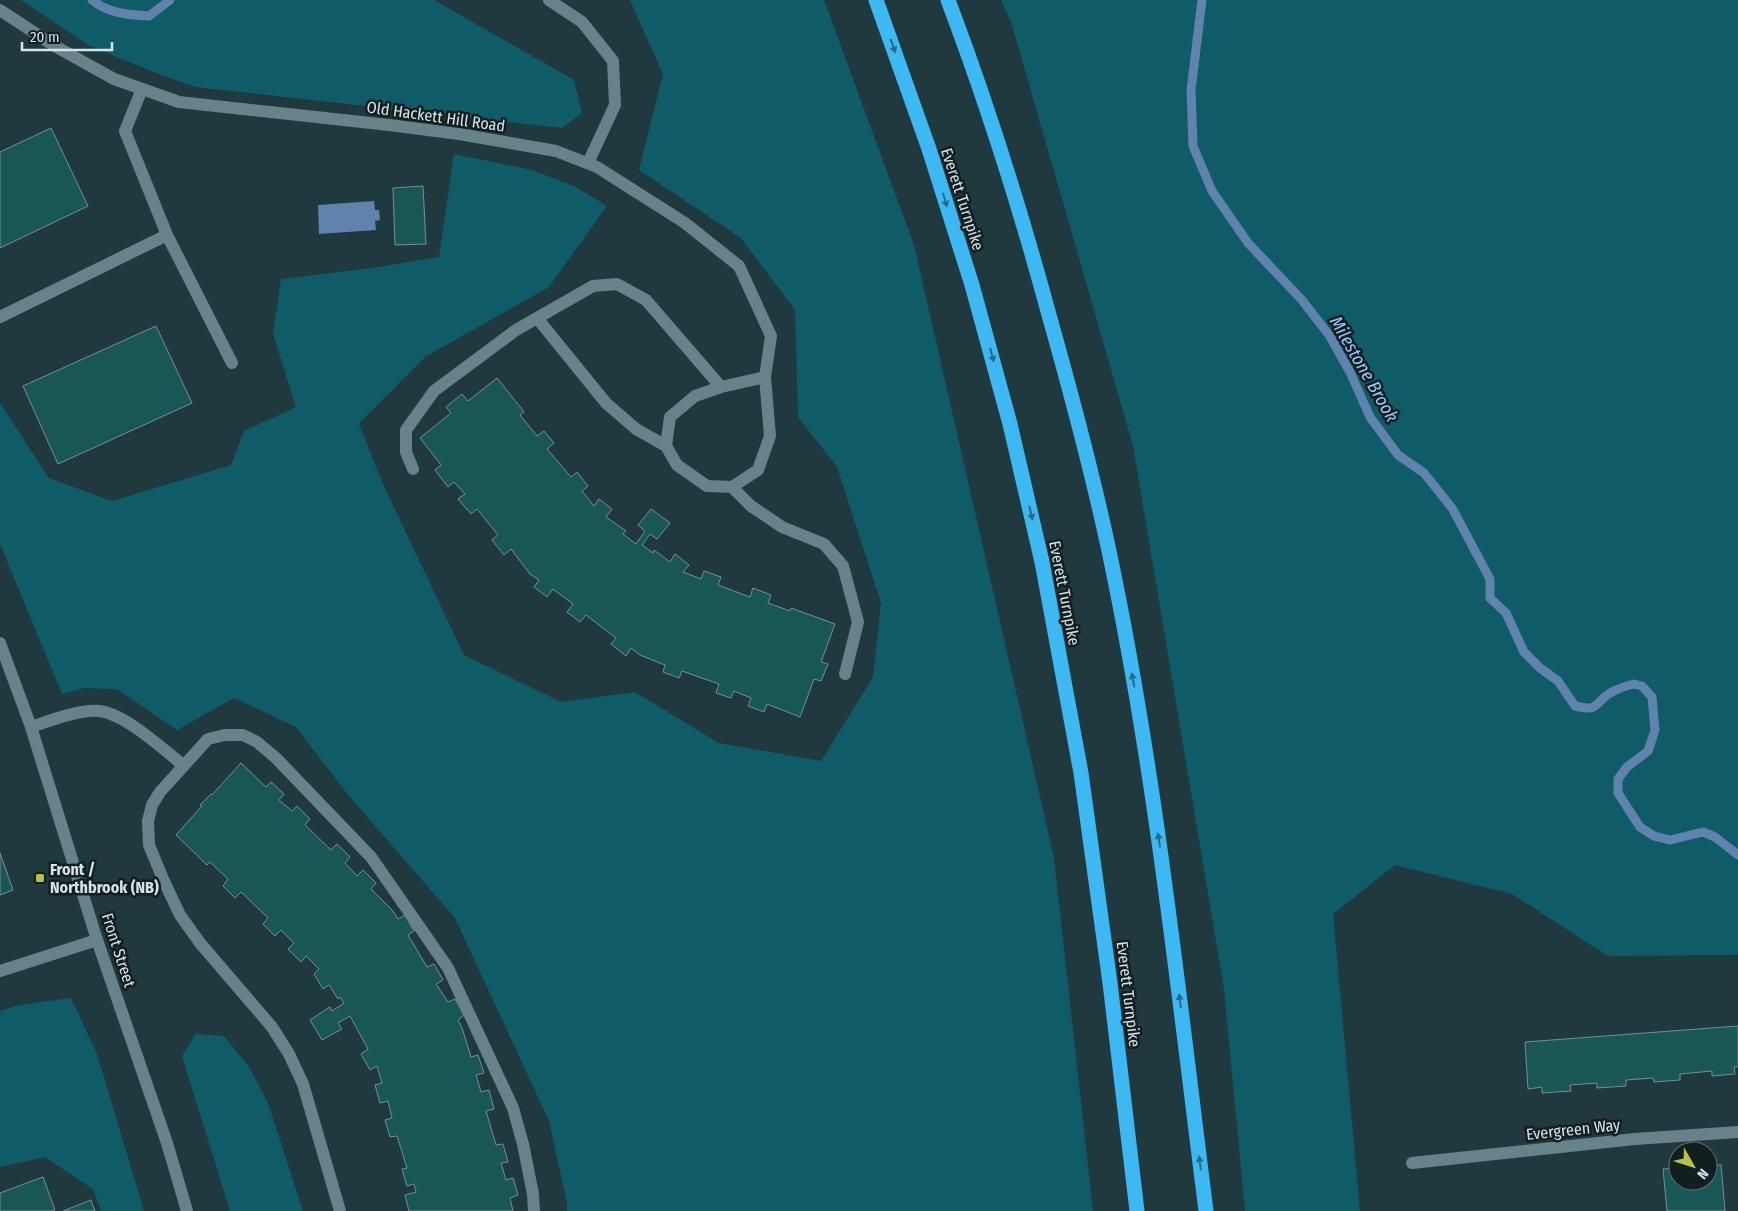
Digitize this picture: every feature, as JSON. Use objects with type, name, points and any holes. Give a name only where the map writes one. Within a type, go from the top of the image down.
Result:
[{"type":"highway","name":"Everett Turnpike","points":[[876,0],[929,149],[972,285],[1010,424],[1042,562],[1081,773],[1110,983],[1137,1211]]},
{"type":"highway","points":[[948,0],[975,70],[1019,206],[1076,412],[1109,551],[1135,690],[1168,899],[1206,1211]]},
{"type":"street","points":[[549,0],[582,22],[613,61],[615,105],[588,163]]},
{"type":"street","name":"Old Hackett Hill Road","points":[[0,10],[53,45],[114,79],[179,102],[389,125],[556,150],[597,167],[685,223],[739,266],[771,336],[765,377],[770,436],[758,470],[732,487]]},
{"type":"street","points":[[142,89],[125,131],[167,235],[232,363]]},
{"type":"street","points":[[0,317],[167,235]]},
{"type":"street","points":[[413,469],[406,452],[406,430],[434,391],[516,330],[593,286],[617,284],[646,300],[721,387]]},
{"type":"street","points":[[538,318],[606,403],[636,429],[666,446],[677,465],[707,486],[732,487],[751,506],[782,527],[824,544],[843,566],[858,622],[844,674]]},
{"type":"street","points":[[666,446],[670,417],[695,396],[721,387],[765,377]]},
{"type":"street","name":"Front Street","points":[[0,643],[31,727],[98,940],[164,1134],[187,1211]]},
{"type":"street","points":[[31,727],[68,714],[99,710],[122,719],[141,731],[183,765]]},
{"type":"street","points":[[340,1211],[303,1084],[289,1054],[272,1027],[200,943],[180,915],[163,880],[150,846],[148,821],[152,805],[160,792],[208,739],[225,735],[243,735],[257,742],[276,758],[371,857],[448,968],[513,1108],[523,1144],[533,1194],[534,1211]]},
{"type":"street","points":[[0,971],[98,940]]},
{"type":"street","name":"Evergreen Way","points":[[1412,1163],[1635,1139],[1738,1132]]},
{"type":"shaded area","points":[[21,0],[434,0],[574,80],[582,113],[562,128],[195,87],[88,45]]},
{"type":"shaded area","points":[[630,0],[824,0],[914,245],[1054,858],[1093,1211],[567,1211],[567,1203],[549,1121],[455,918],[349,796],[296,727],[234,698],[177,730],[117,689],[84,688],[62,694],[0,544],[0,403],[49,478],[112,501],[231,465],[244,431],[296,407],[273,334],[281,279],[379,267],[439,257],[454,154],[532,170],[574,186],[607,206],[549,287],[425,357],[359,424],[383,484],[464,655],[561,702],[635,692],[719,743],[821,761],[873,677],[881,603],[837,467],[798,417],[795,310],[741,238],[639,170],[663,74]]},
{"type":"shaded area","points":[[1001,0],[1738,0],[1738,955],[1608,956],[1512,894],[1395,865],[1333,914],[1360,1211],[1245,1211],[1224,989],[1133,446],[1012,25]]},
{"type":"shaded area","points":[[374,201],[375,210],[379,210],[380,220],[375,221],[376,230],[319,234],[318,205]]},
{"type":"shaded area","points":[[71,998],[97,1054],[144,1211],[101,1211],[93,1189],[45,1157],[0,1167],[0,1011],[19,1005]]},
{"type":"shaded area","points":[[196,1034],[224,1036],[249,1067],[268,1103],[303,1211],[230,1211],[182,1056]]},
{"type":"building","points":[[51,128],[88,206],[0,248],[0,152]]},
{"type":"building","points":[[423,186],[426,244],[395,245],[393,188]]},
{"type":"building","points":[[156,326],[192,403],[58,464],[23,386]]},
{"type":"building","points":[[497,378],[524,412],[520,415],[537,436],[544,431],[554,443],[547,449],[571,477],[577,472],[588,486],[582,491],[594,506],[599,499],[612,509],[606,517],[626,531],[623,534],[636,544],[645,531],[638,525],[651,509],[670,523],[657,539],[650,534],[642,545],[653,553],[654,550],[670,562],[675,554],[689,565],[683,572],[701,579],[704,571],[721,577],[718,585],[750,597],[753,588],[771,595],[768,603],[790,611],[791,608],[835,624],[821,662],[828,664],[821,681],[814,679],[800,717],[767,704],[764,712],[748,706],[751,698],[734,691],[731,698],[716,693],[719,684],[682,671],[679,678],[663,672],[665,665],[640,655],[631,648],[626,656],[611,644],[616,638],[586,615],[580,622],[567,612],[573,604],[553,589],[547,597],[534,587],[539,580],[530,574],[511,549],[504,555],[492,540],[498,535],[477,509],[471,514],[458,499],[465,494],[454,482],[448,487],[435,470],[441,465],[420,438],[451,413],[446,407],[462,394],[468,401]]},
{"type":"building","points":[[241,763],[266,787],[271,782],[284,794],[279,800],[292,811],[297,806],[310,819],[305,825],[331,850],[337,844],[350,857],[345,863],[357,876],[363,870],[376,883],[371,889],[393,911],[398,919],[405,915],[414,931],[408,935],[427,967],[434,964],[443,980],[436,984],[448,1002],[455,999],[464,1015],[458,1020],[471,1057],[478,1055],[484,1073],[476,1075],[481,1092],[489,1090],[494,1109],[486,1111],[496,1145],[503,1144],[508,1162],[501,1163],[506,1180],[513,1178],[518,1195],[510,1198],[513,1211],[409,1211],[405,1195],[416,1192],[414,1184],[407,1186],[402,1169],[407,1168],[397,1136],[390,1137],[385,1120],[392,1118],[388,1101],[380,1103],[375,1085],[382,1083],[377,1066],[370,1070],[361,1054],[368,1049],[350,1016],[338,1023],[342,1029],[322,1040],[310,1020],[330,1007],[332,1011],[344,1003],[340,997],[338,999],[329,985],[323,989],[314,974],[319,969],[306,956],[301,962],[288,949],[294,943],[281,930],[275,936],[263,924],[268,918],[241,892],[235,898],[223,886],[228,879],[210,862],[207,865],[176,835],[202,806],[200,805],[212,795]]},
{"type":"building","points":[[0,853],[13,890],[0,895]]},
{"type":"building","points":[[1738,1026],[1738,1067],[1734,1067],[1735,1074],[1712,1076],[1712,1071],[1680,1074],[1680,1080],[1654,1082],[1653,1078],[1626,1080],[1626,1086],[1597,1088],[1597,1083],[1570,1085],[1571,1091],[1542,1093],[1542,1087],[1528,1089],[1525,1042]]},
{"type":"building","points":[[1718,1165],[1721,1165],[1725,1211],[1667,1211],[1663,1169],[1668,1169],[1668,1191],[1718,1191]]},
{"type":"building","points":[[43,1177],[55,1210],[0,1211],[0,1193]]},
{"type":"building","points":[[91,1200],[95,1211],[63,1211]]},
{"type":"waterway","name":"Milestone Brook","points":[[92,0],[112,11],[149,16],[170,0]]},
{"type":"waterway","name":"Milestone Brook","points":[[1202,0],[1191,90],[1193,146],[1212,191],[1248,243],[1302,300],[1329,335],[1350,372],[1370,417],[1398,455],[1424,473],[1452,508],[1490,579],[1490,598],[1506,613],[1524,652],[1540,668],[1558,681],[1575,706],[1583,708],[1596,706],[1610,693],[1634,684],[1642,686],[1652,697],[1655,730],[1648,751],[1627,767],[1618,779],[1618,793],[1640,827],[1654,836],[1670,840],[1703,832],[1715,837],[1738,855]]},
{"type":"place","name":"Front / Northbrook (NB)","points":[[40,878]]}]
